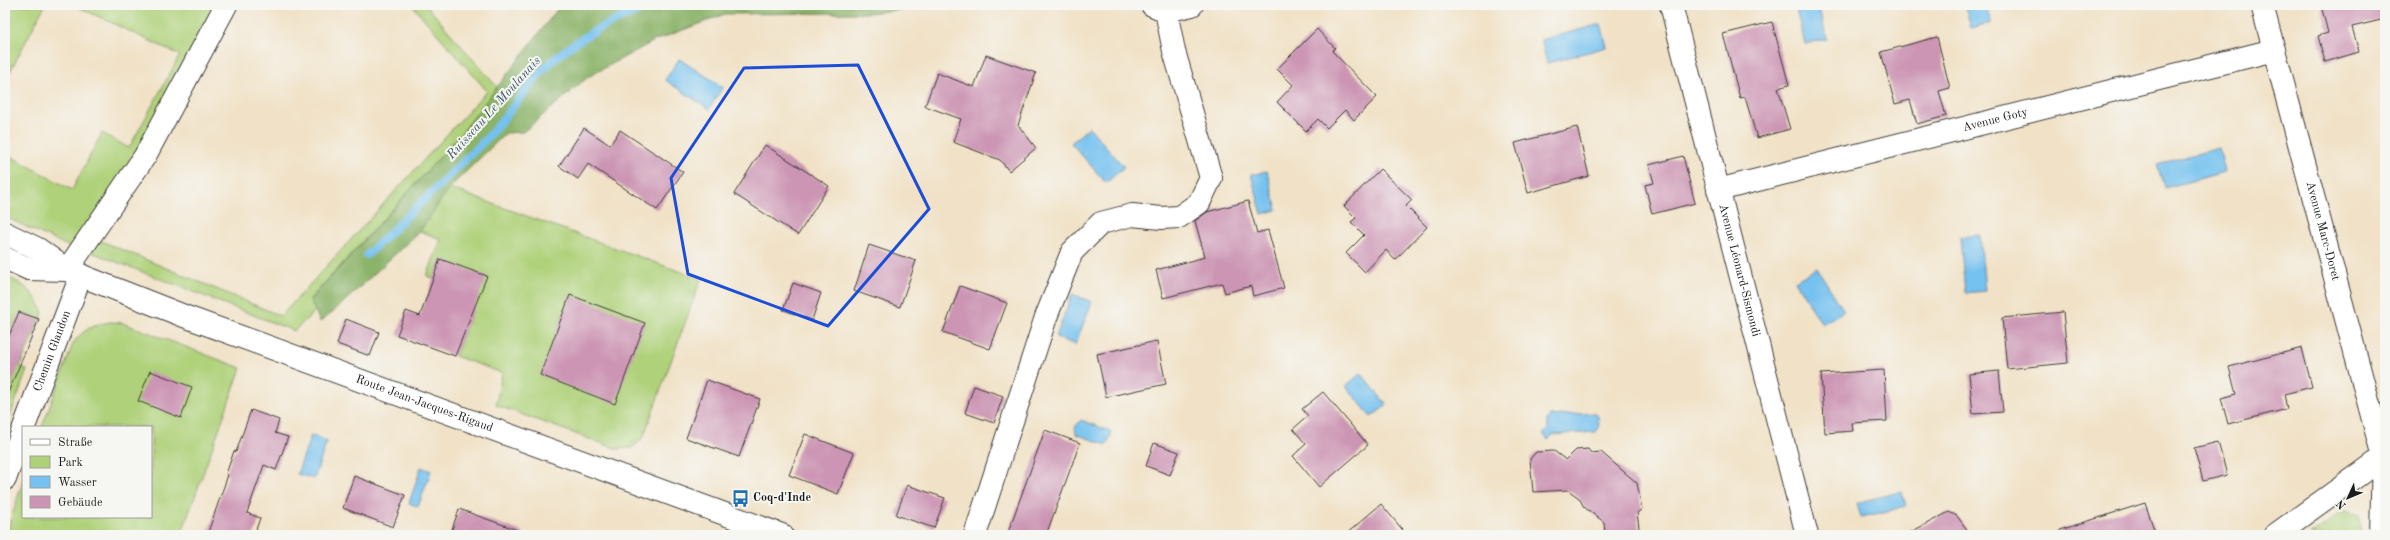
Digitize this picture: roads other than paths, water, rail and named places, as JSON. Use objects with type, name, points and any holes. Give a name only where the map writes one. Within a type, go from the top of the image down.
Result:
[{"type":"street","name":"Chemin Glandon","points":[[24,426],[74,272],[145,156],[226,5]]},
{"type":"street","points":[[975,535],[1046,317],[1072,252],[1101,223],[1132,215],[1161,218],[1179,217],[1199,203],[1211,178],[1174,51],[1159,8],[1192,5]]},
{"type":"street","name":"Avenue Léonard-Sismondi","points":[[1671,5],[1807,535]]},
{"type":"street","name":"Avenue Marc-Doret","points":[[2262,5],[2384,457],[2381,535]]},
{"type":"street","name":"Avenue Goty","points":[[1718,190],[2274,50]]},
{"type":"street","name":"Route Jean-Jacques-Rigaud","points":[[5,234],[38,249],[74,272],[184,316],[782,535]]},
{"type":"street","name":"Route Jean-Jacques-Rigaud","points":[[5,258],[29,269],[74,272]]},
{"type":"street","points":[[5,479],[22,433]]},
{"type":"street","points":[[2275,535],[2384,457]]},
{"type":"water","points":[[1795,5],[1818,5],[1827,39],[1805,44]]},
{"type":"water","points":[[1965,5],[1986,5],[1991,23],[1971,28]]},
{"type":"water","points":[[1601,24],[1607,47],[1547,63],[1541,40]]},
{"type":"water","points":[[679,59],[723,87],[709,109],[665,80]]},
{"type":"water","points":[[1089,127],[1124,167],[1106,183],[1071,143]]},
{"type":"water","points":[[2219,148],[2225,172],[2165,188],[2158,164]]},
{"type":"water","points":[[1267,171],[1277,210],[1262,214],[1251,175]]},
{"type":"water","points":[[1980,235],[1985,291],[1965,293],[1960,237]]},
{"type":"water","points":[[1817,268],[1844,311],[1822,324],[1795,281]]},
{"type":"water","points":[[1072,294],[1092,302],[1075,345],[1056,337]]},
{"type":"water","points":[[1361,373],[1387,405],[1371,417],[1346,386]]},
{"type":"water","points":[[1594,413],[1598,416],[1599,428],[1596,432],[1552,435],[1548,440],[1543,434],[1548,429],[1547,420],[1550,416]]},
{"type":"water","points":[[1081,420],[1112,432],[1107,445],[1076,434],[1075,427]]},
{"type":"water","points":[[311,435],[327,441],[314,479],[297,474]]},
{"type":"water","points":[[421,467],[431,471],[418,507],[409,503]]},
{"type":"water","points":[[1902,491],[1906,506],[1861,518],[1857,503]]},
{"type":"waterway","name":"Ruisseau Le Moulanais","points":[[367,255],[484,141],[539,75],[559,55],[598,29],[612,22],[657,5]]},
{"type":"place","name":"Coq-d'Inde","points":[[740,498]]}]
